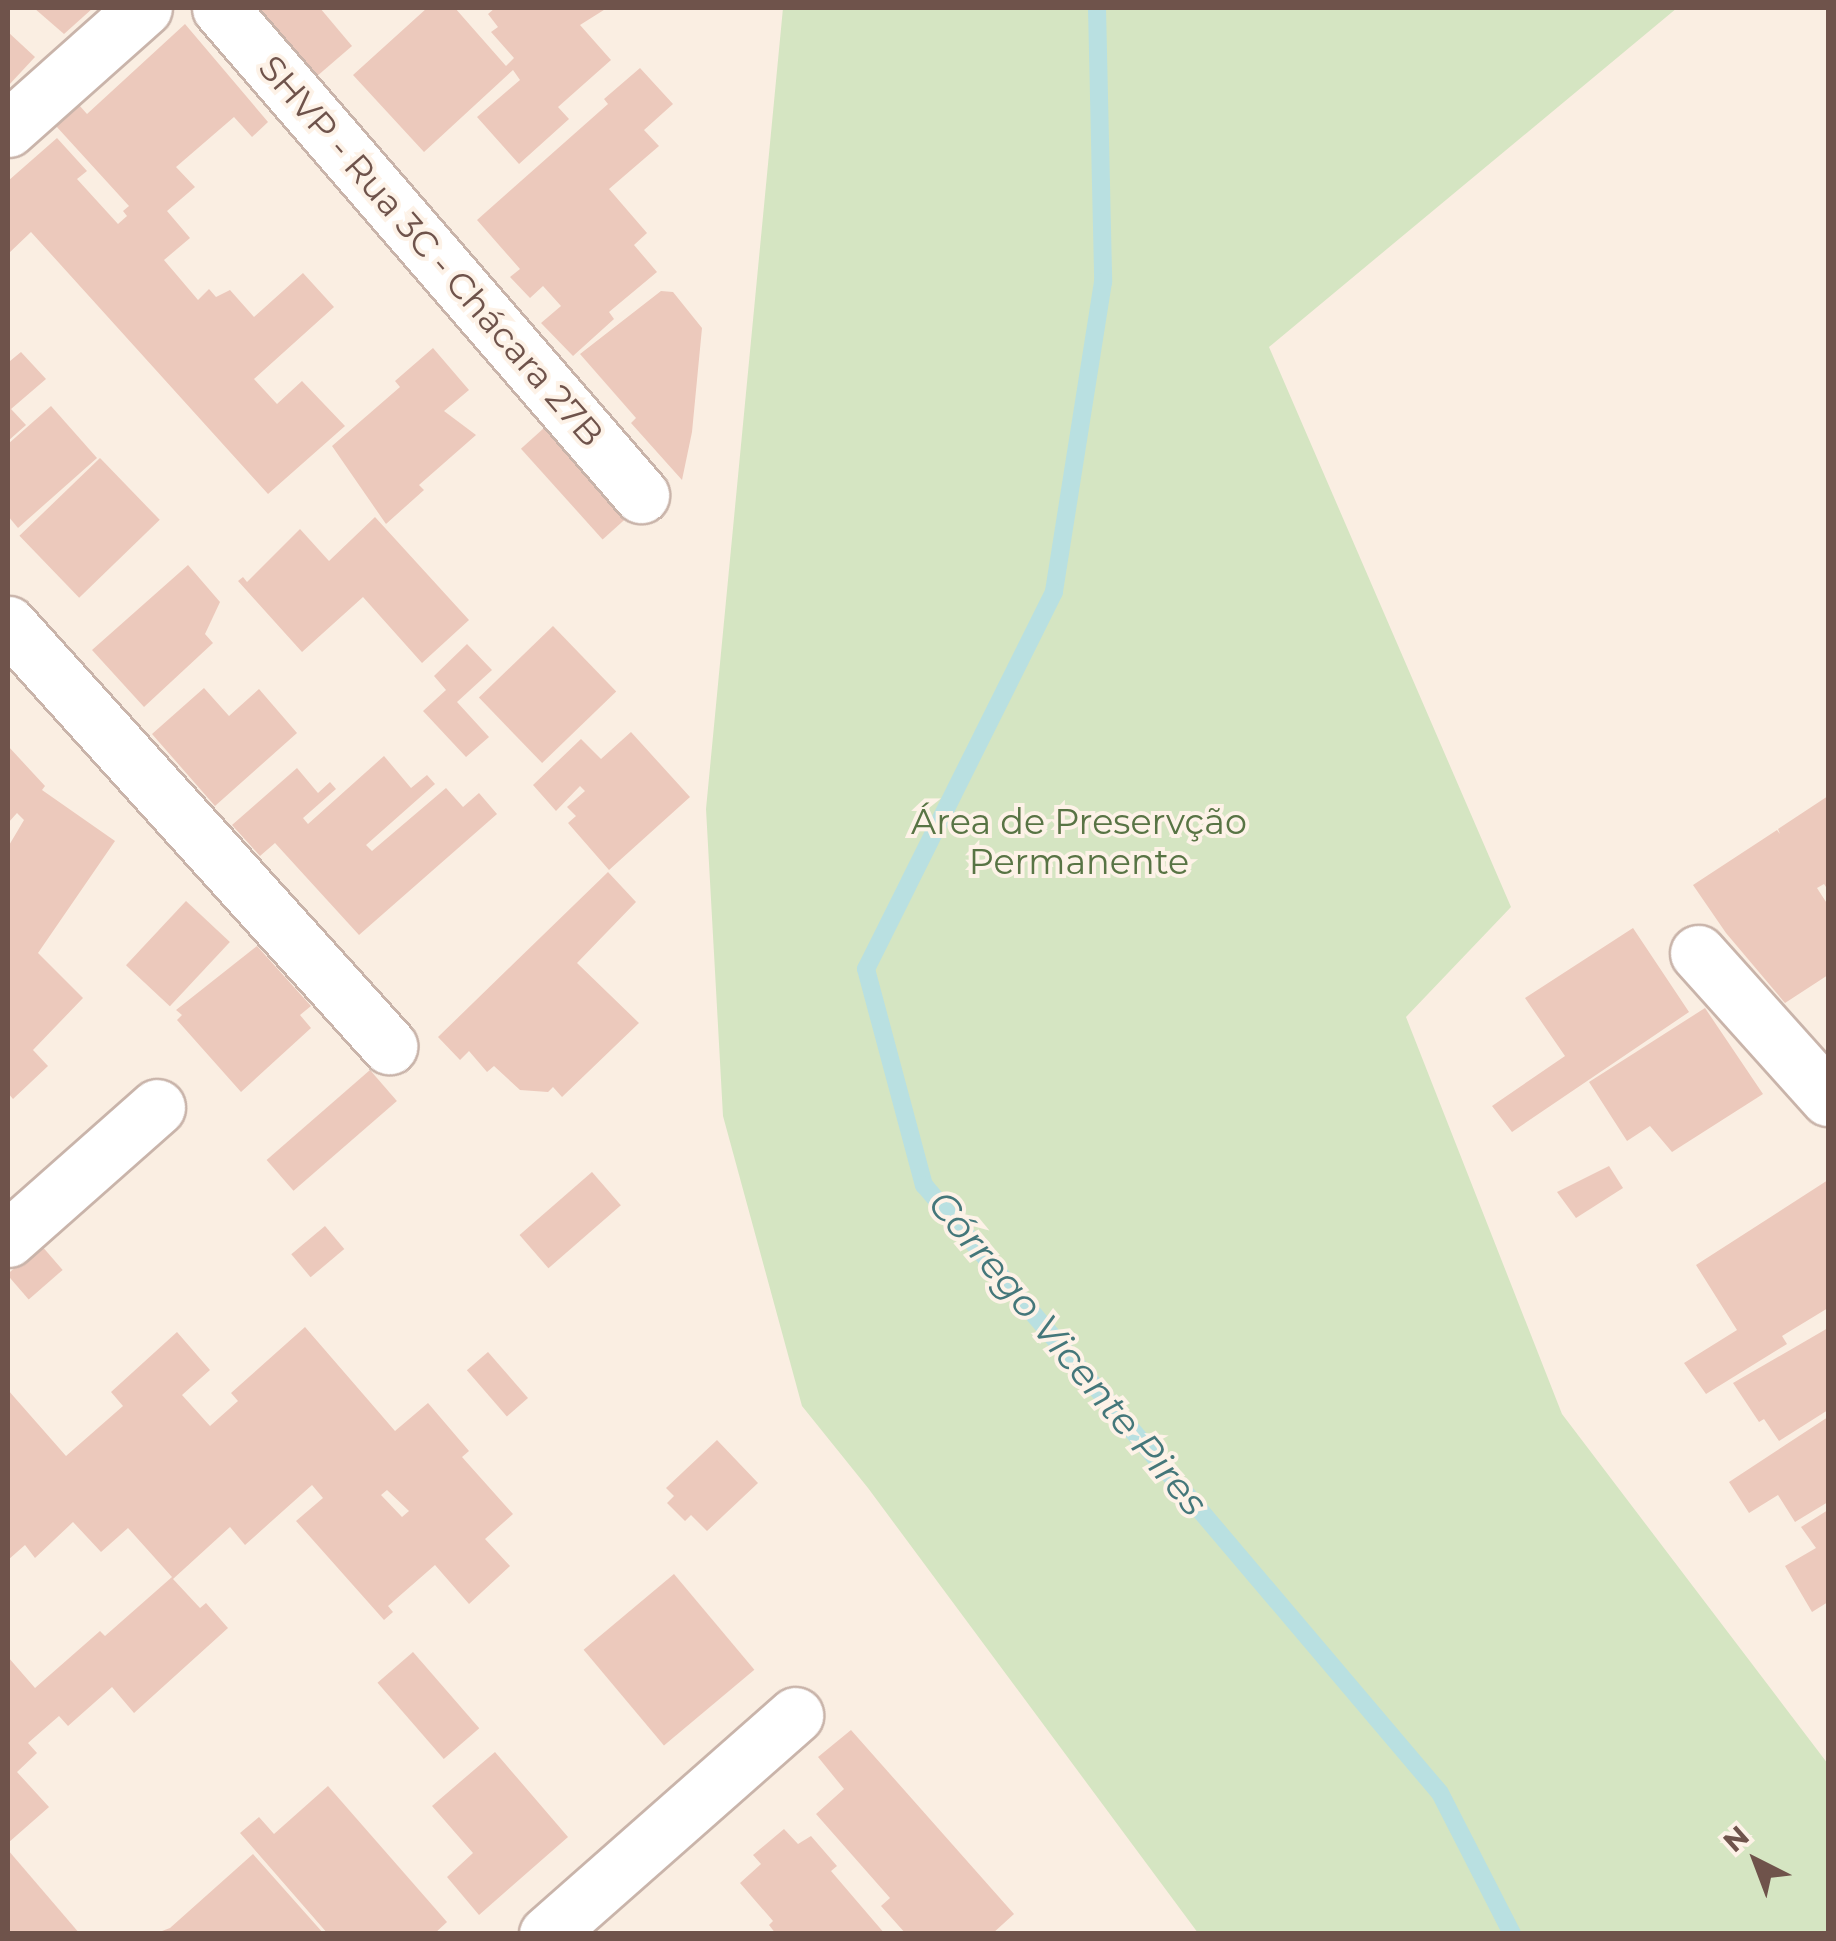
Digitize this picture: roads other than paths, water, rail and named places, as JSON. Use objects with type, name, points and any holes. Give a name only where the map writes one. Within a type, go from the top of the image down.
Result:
[{"type":"street","points":[[8,129],[144,8]]},
{"type":"street","name":"SHVP - Rua 3C - Chácara 27B","points":[[220,8],[641,495]]},
{"type":"street","points":[[8,624],[389,1046]]},
{"type":"street","points":[[1698,953],[1828,1098]]},
{"type":"street","points":[[8,1239],[157,1107]]},
{"type":"street","points":[[546,1934],[795,1715]]},
{"type":"waterway","name":"Córrego Vicente Pires","points":[[1097,8],[1103,282],[1054,592],[866,969],[924,1185],[1440,1793],[1512,1934]]},
{"type":"park label","name":"Área de Preservção Permanente","points":[[1079,842]]}]
